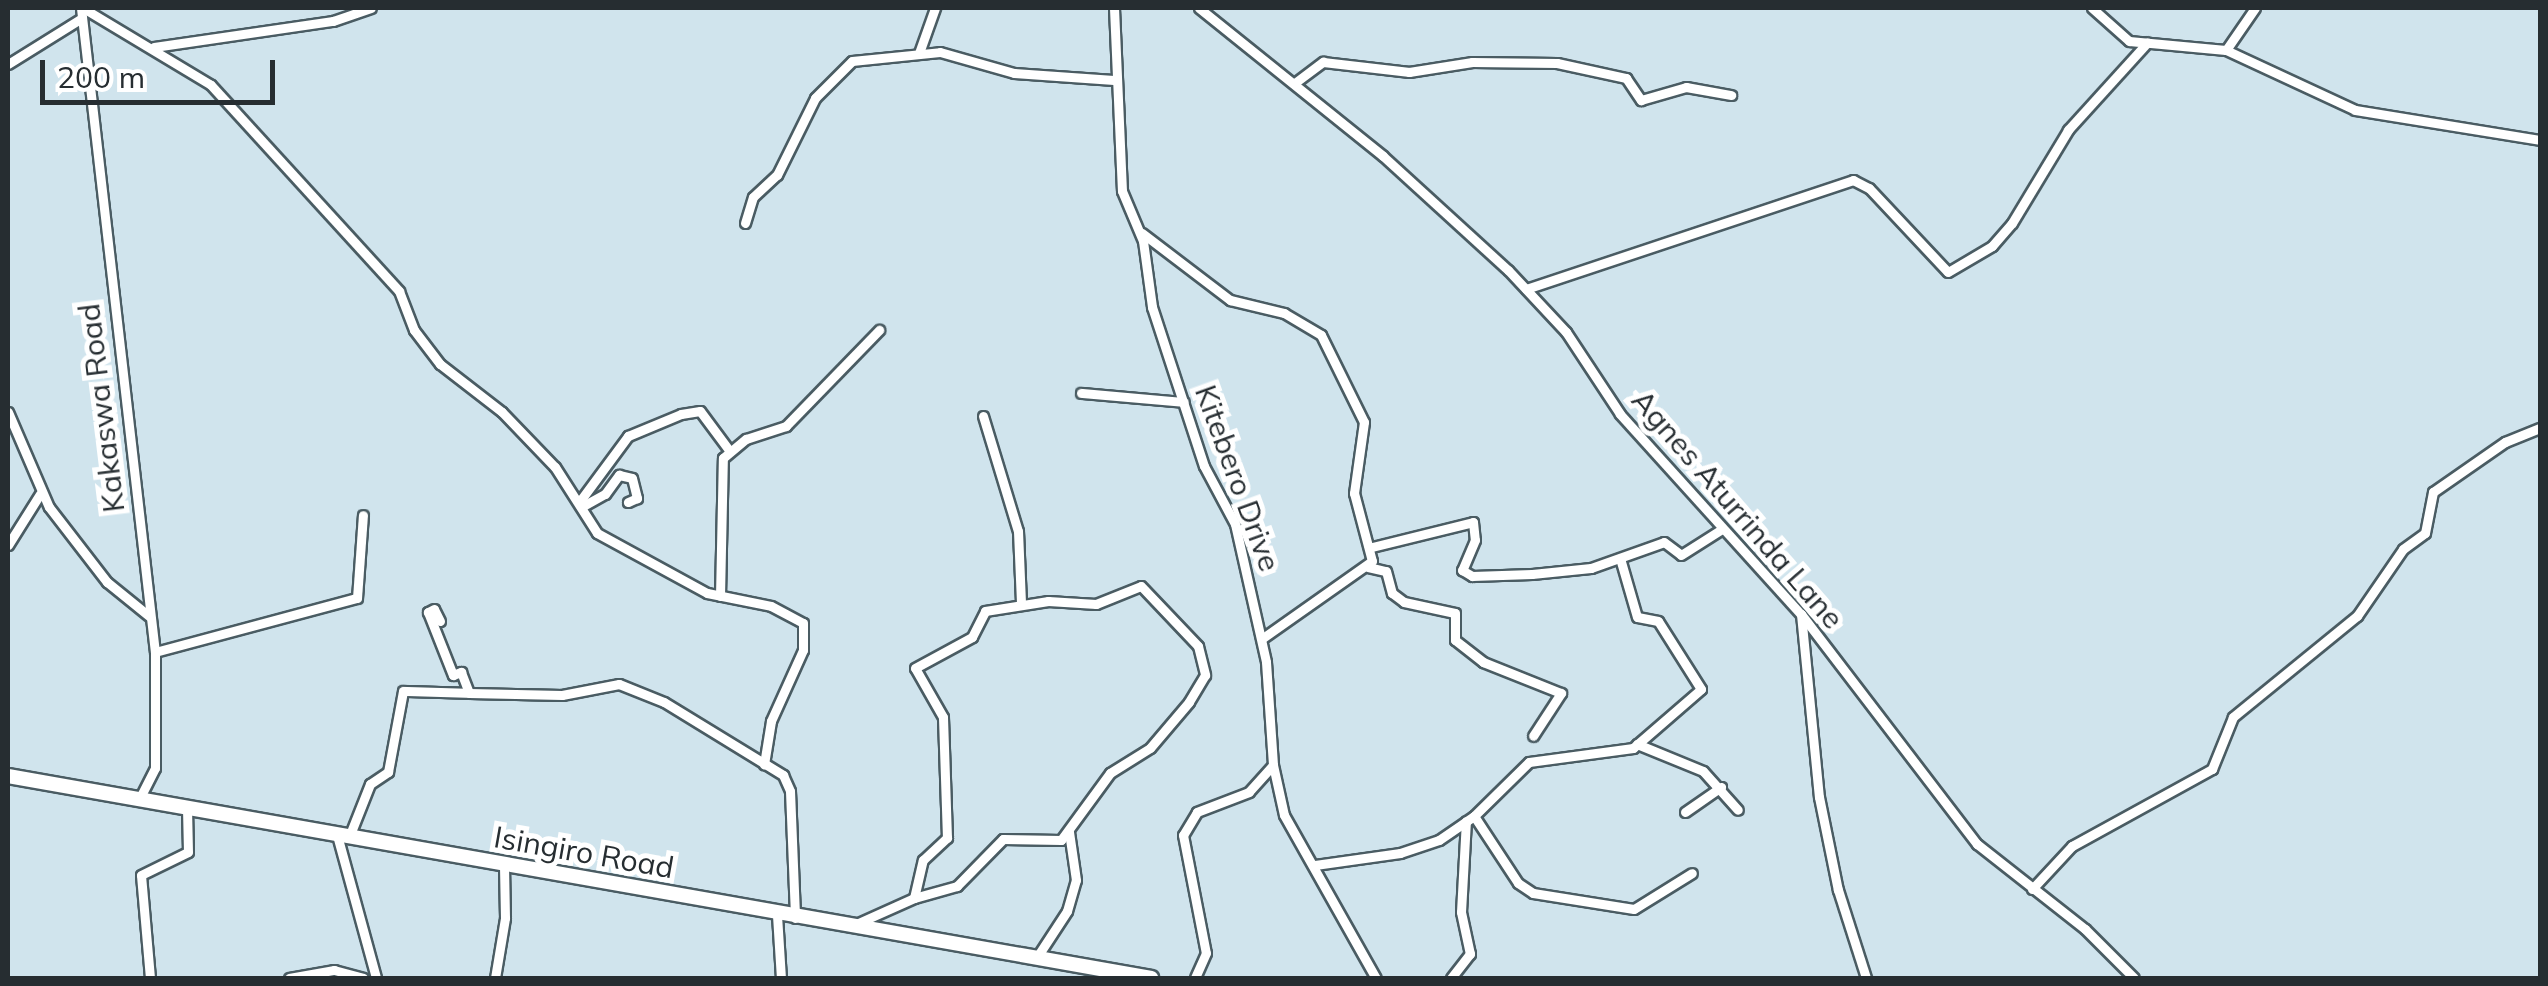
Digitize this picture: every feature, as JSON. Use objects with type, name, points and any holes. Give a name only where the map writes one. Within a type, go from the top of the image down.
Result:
[{"type":"main road","name":"Isingiro Road","points":[[8,776],[1151,978]]},
{"type":"street","points":[[154,46],[333,21],[371,8]]},
{"type":"street","points":[[919,54],[935,8]]},
{"type":"street","name":"Kitebero Drive","points":[[1114,8],[1118,167],[1139,230],[1152,306],[1210,480],[1234,524],[1263,638],[1273,765],[1284,815],[1315,865],[1327,900],[1376,978]]},
{"type":"street","name":"Agnes Aturrinda Lane","points":[[1200,8],[1296,82],[1526,289],[1566,332],[1620,414],[1800,614],[1977,844],[2134,978]]},
{"type":"street","points":[[2092,8],[2112,32],[2147,43],[2226,50],[2355,110],[2540,140]]},
{"type":"street","points":[[2226,50],[2255,8]]},
{"type":"street","points":[[8,64],[82,11],[154,46],[220,94],[399,291],[414,330],[440,364],[522,432],[582,503],[597,534],[720,596],[771,606],[806,629],[771,720],[764,764]]},
{"type":"street","name":"Kakaswa Road","points":[[82,11],[154,652],[154,768],[139,800]]},
{"type":"street","points":[[1526,289],[1853,180],[1869,188],[1948,272],[1992,246],[2012,223],[2068,130],[2147,43]]},
{"type":"street","points":[[745,223],[754,197],[777,175],[815,98],[852,61],[940,52],[1014,73],[1114,80]]},
{"type":"street","points":[[1296,82],[1323,62],[1409,72],[1472,62],[1557,63],[1626,78],[1641,100],[1686,87],[1731,95]]},
{"type":"street","points":[[1139,230],[1204,284],[1252,308],[1284,313],[1328,343],[1364,422],[1354,493],[1372,547],[1368,567],[1263,638]]},
{"type":"street","points":[[720,596],[722,463],[729,450],[786,426],[880,330]]},
{"type":"street","points":[[1081,393],[1184,402]]},
{"type":"street","points":[[582,503],[628,436],[682,414],[700,411],[729,450]]},
{"type":"street","points":[[8,412],[40,494],[107,582],[149,616]]},
{"type":"street","points":[[983,416],[1018,532],[1022,604]]},
{"type":"street","points":[[2032,889],[2072,846],[2212,769],[2233,717],[2357,616],[2403,549],[2425,533],[2432,492],[2505,442],[2540,428]]},
{"type":"street","points":[[582,503],[606,494],[619,475],[632,478],[637,498],[628,502]]},
{"type":"street","points":[[8,544],[40,494]]},
{"type":"street","points":[[154,652],[357,598],[363,514]]},
{"type":"street","points":[[1372,547],[1472,522],[1475,540],[1461,562],[1472,576],[1590,568],[1664,542],[1681,555],[1722,529]]},
{"type":"street","points":[[1315,865],[1400,854],[1470,819],[1528,762],[1607,756],[1637,744],[1701,684],[1658,621],[1637,617],[1620,558]]},
{"type":"street","points":[[1368,567],[1386,571],[1392,593],[1404,602],[1455,613],[1455,640],[1482,662],[1561,694],[1533,736]]},
{"type":"street","points":[[853,926],[914,898],[957,886],[1003,840],[1056,842],[1069,832],[1110,773],[1150,748],[1189,702],[1204,675],[1202,656],[1193,636],[1141,586],[1096,604],[1022,604],[985,611],[972,637],[915,668],[943,717],[948,829],[923,860],[914,898]]},
{"type":"street","points":[[440,621],[434,609],[428,612],[453,675],[460,672],[469,694]]},
{"type":"street","points":[[1800,614],[1820,797],[1838,890],[1866,978]]},
{"type":"street","points":[[376,978],[343,836],[370,784],[388,772],[403,692],[562,695],[618,684],[664,702],[783,775],[790,791],[795,918]]},
{"type":"street","points":[[1637,744],[1703,771],[1738,810]]},
{"type":"street","points":[[1195,978],[1206,953],[1182,852],[1187,824],[1198,812],[1249,792],[1273,765]]},
{"type":"street","points":[[1685,812],[1721,787]]},
{"type":"street","points":[[150,978],[141,875],[188,852],[187,808]]},
{"type":"street","points":[[1470,819],[1518,883],[1533,893],[1634,908],[1692,873]]},
{"type":"street","points":[[1451,978],[1470,954],[1461,912],[1470,819]]},
{"type":"street","points":[[1037,957],[1066,911],[1076,880],[1069,832]]},
{"type":"street","points":[[494,978],[505,918],[504,866]]},
{"type":"street","points":[[777,914],[782,978]]},
{"type":"street","points":[[289,978],[334,970],[364,978]]}]
